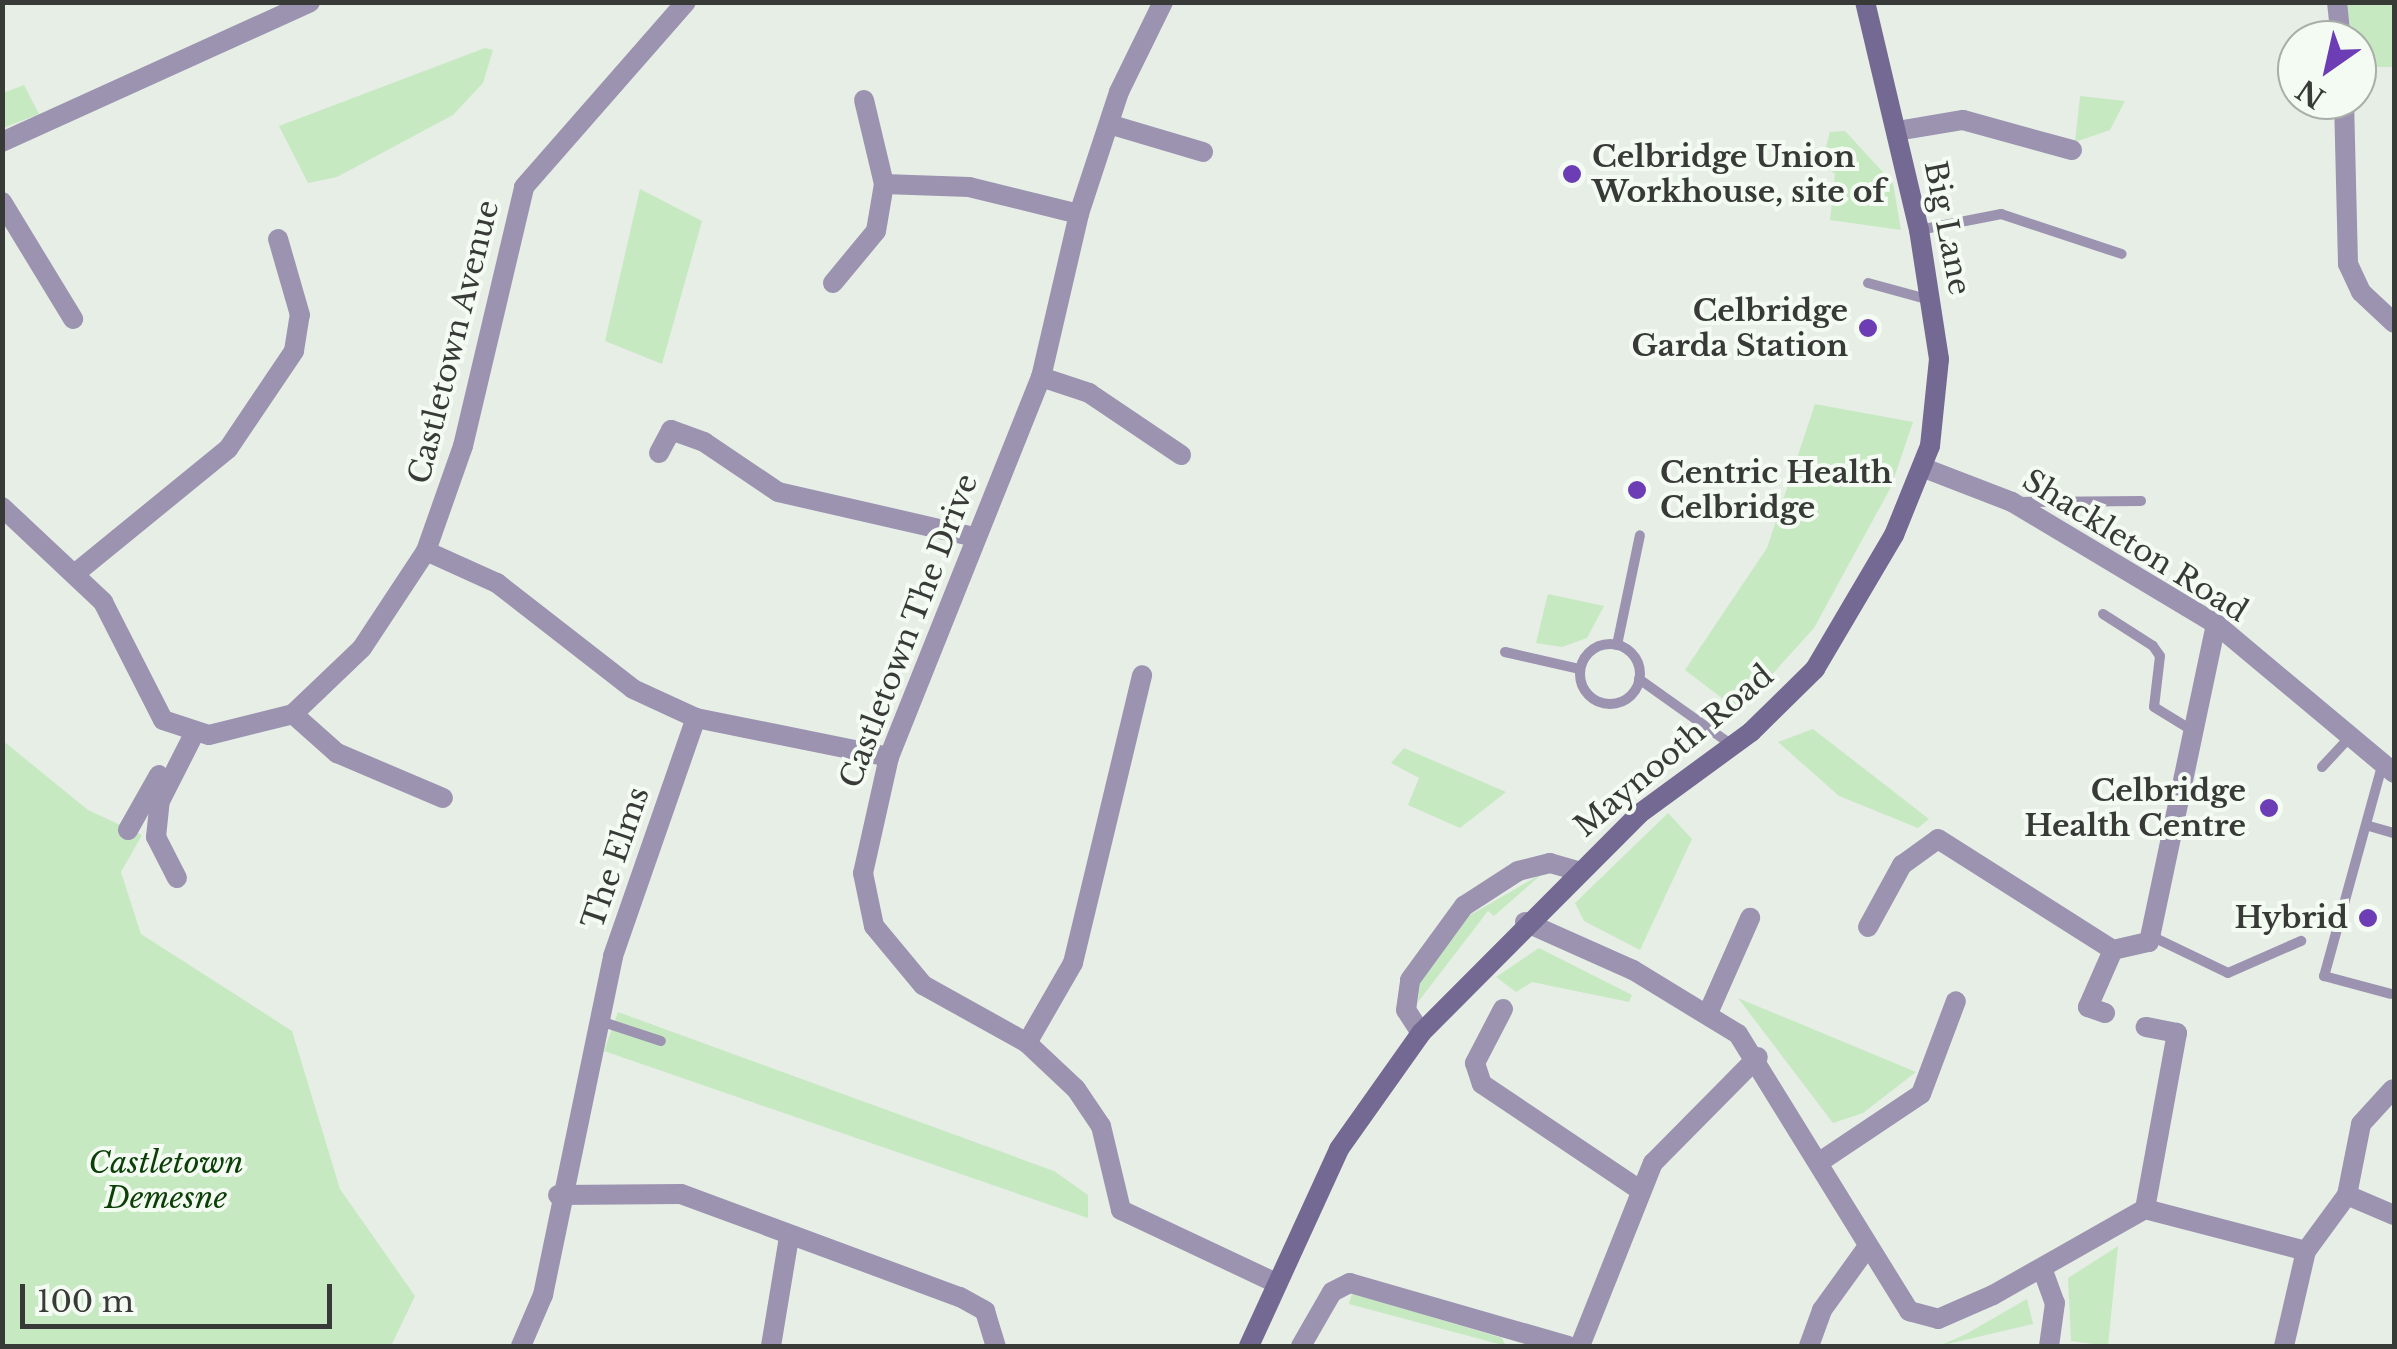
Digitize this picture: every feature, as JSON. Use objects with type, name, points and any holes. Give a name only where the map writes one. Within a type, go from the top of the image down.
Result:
[{"type":"main road","name":"Big Lane","points":[[1865,2],[1920,230],[1931,300],[1938,414],[1924,468]]},
{"type":"main road","name":"Maynooth Road","points":[[1249,1346],[1272,1281],[1339,1149],[1421,1033],[1524,922],[1578,871],[1732,745],[1842,632],[1924,468]]},
{"type":"street","points":[[2,142],[310,2]]},
{"type":"street","name":"Castletown Avenue","points":[[190,731],[243,730],[293,714],[362,648],[426,551],[463,446],[524,187],[686,2]]},
{"type":"street","name":"Castletown The Drive","points":[[1163,2],[1079,214],[1041,377],[889,757],[863,873],[874,926],[923,984],[1027,1043],[1100,1126],[1121,1210],[1272,1281]]},
{"type":"street","points":[[833,284],[876,231],[884,184],[864,100]]},
{"type":"street","points":[[1897,131],[1964,120],[2072,150]]},
{"type":"street","points":[[2344,120],[2348,264],[2360,292],[2394,322]]},
{"type":"street","points":[[1112,125],[1203,152]]},
{"type":"street","points":[[884,184],[969,187],[1079,214]]},
{"type":"street","points":[[2,202],[73,319]]},
{"type":"street","points":[[77,572],[228,448],[294,351],[300,315],[278,239]]},
{"type":"street","points":[[1041,377],[1089,393],[1181,455]]},
{"type":"street","points":[[659,453],[670,430],[704,442],[778,492],[974,537]]},
{"type":"street","name":"Shackleton Road","points":[[1924,468],[2012,502],[2216,624],[2347,740],[2388,770]]},
{"type":"street","points":[[2,508],[77,572],[103,602],[163,720],[190,731]]},
{"type":"street","points":[[426,551],[497,583],[633,689],[696,718],[889,757]]},
{"type":"street","points":[[2105,1014],[2088,1008],[2113,950],[2150,936],[2216,624]]},
{"type":"street","points":[[1027,1043],[1072,963],[1142,675]]},
{"type":"street","points":[[293,714],[337,753],[443,798]]},
{"type":"street","name":"The Elms","points":[[522,1346],[543,1295],[558,1195],[597,1020],[696,718]]},
{"type":"street","points":[[128,830],[190,731]]},
{"type":"street","points":[[177,878],[156,837],[160,801],[190,731]]},
{"type":"street","points":[[1868,927],[1902,865],[1938,839],[2113,950]]},
{"type":"street","name":"Maynooth Road","points":[[1421,1033],[1406,1010],[1410,980],[1460,910],[1518,870],[1550,864],[1578,871]]},
{"type":"street","points":[[1709,1011],[1750,918]]},
{"type":"street","points":[[1524,922],[1709,1011],[1758,1058],[1821,1160],[1866,1249],[1909,1311],[1938,1318],[2042,1268],[2145,1209],[2306,1251]]},
{"type":"street","points":[[1821,1160],[1921,1094],[1956,1002]]},
{"type":"street","points":[[1504,1010],[1475,1063],[1482,1084],[1637,1188]]},
{"type":"street","points":[[2145,1209],[2176,1034],[2146,1027]]},
{"type":"street","points":[[1580,1346],[1637,1188],[1758,1058]]},
{"type":"street","points":[[2284,1346],[2306,1251],[2347,1194],[2361,1124],[2393,1088]]},
{"type":"street","points":[[558,1195],[681,1194],[960,1296],[985,1311],[996,1346]]},
{"type":"street","points":[[2347,1194],[2394,1216]]},
{"type":"street","points":[[771,1346],[789,1236]]},
{"type":"street","points":[[1809,1346],[1822,1310],[1866,1249]]},
{"type":"street","points":[[2042,1268],[2055,1303],[2049,1346]]},
{"type":"street","points":[[1301,1346],[1332,1292],[1350,1283],[1519,1340],[1568,1346]]},
{"type":"lane","points":[[1920,230],[2001,214],[2122,254]]},
{"type":"lane","points":[[1868,283],[1931,300]]},
{"type":"lane","points":[[2012,502],[2142,501]]},
{"type":"lane","points":[[1617,645],[1640,535]]},
{"type":"lane","points":[[2103,614],[2153,646],[2160,664],[2154,707],[2194,731]]},
{"type":"lane","points":[[1639,678],[1631,695],[1605,704],[1583,688],[1580,669],[1590,652],[1617,645],[1632,654],[1639,678],[1732,745]]},
{"type":"lane","points":[[1505,652],[1580,669]]},
{"type":"lane","points":[[2322,767],[2347,740]]},
{"type":"lane","points":[[2388,770],[2324,976],[2391,994]]},
{"type":"lane","points":[[2368,826],[2394,833]]},
{"type":"lane","points":[[2150,936],[2228,973],[2301,940]]},
{"type":"lane","points":[[597,1020],[661,1040]]},
{"type":"green space","points":[[2346,3],[2394,3],[2394,67],[2377,67],[2377,20],[2349,20]]},
{"type":"green space","points":[[485,48],[493,50],[483,83],[453,115],[337,177],[308,183],[279,126]]},
{"type":"green space","points":[[24,85],[39,114],[3,128],[3,93]]},
{"type":"green space","points":[[2080,96],[2125,101],[2110,130],[2075,142]]},
{"type":"green space","points":[[1845,131],[1893,183],[1901,230],[1830,220],[1835,174],[1821,164],[1830,132]]},
{"type":"green space","points":[[640,189],[702,221],[662,364],[605,341]]},
{"type":"green space","points":[[1815,404],[1913,422],[1891,487],[1814,628],[1739,711],[1685,670],[1767,548]]},
{"type":"green space","points":[[1548,594],[1604,606],[1587,638],[1562,647],[1536,643]]},
{"type":"green space","points":[[1813,729],[1929,819],[1918,828],[1839,796],[1778,742]]},
{"type":"green space","name":"Castletown Demesne","points":[[2,740],[88,810],[142,835],[121,872],[141,934],[292,1031],[340,1189],[415,1296],[391,1346],[3,1346]]},
{"type":"green space","points":[[1404,748],[1506,792],[1460,828],[1408,805],[1419,778],[1391,763]]},
{"type":"green space","points":[[1668,813],[1692,839],[1640,950],[1584,921],[1575,903]]},
{"type":"green space","points":[[1543,873],[1494,916],[1488,911],[1418,1002],[1420,982],[1460,921]]},
{"type":"green space","points":[[1539,948],[1632,995],[1629,1002],[1532,982],[1516,992],[1496,977]]},
{"type":"green space","points":[[1738,998],[1916,1072],[1863,1113],[1833,1123]]},
{"type":"green space","points":[[618,1012],[1054,1171],[1088,1195],[1088,1218],[604,1051]]},
{"type":"green space","points":[[2118,1246],[2108,1346],[2071,1341],[2068,1278]]},
{"type":"green space","points":[[1352,1293],[1502,1338],[1506,1346],[1349,1304]]},
{"type":"green space","points":[[2027,1299],[2033,1324],[1939,1346],[1966,1334]]},
{"type":"place","name":"Celbridge Union Workhouse, site of","points":[[1572,174]]},
{"type":"place","name":"Celbridge Garda Station","points":[[1868,328]]},
{"type":"place","name":"Centric Health Celbridge","points":[[1637,490]]},
{"type":"place","name":"Celbridge Health Centre","points":[[2269,808]]},
{"type":"place","name":"Hybrid","points":[[2368,918]]}]
